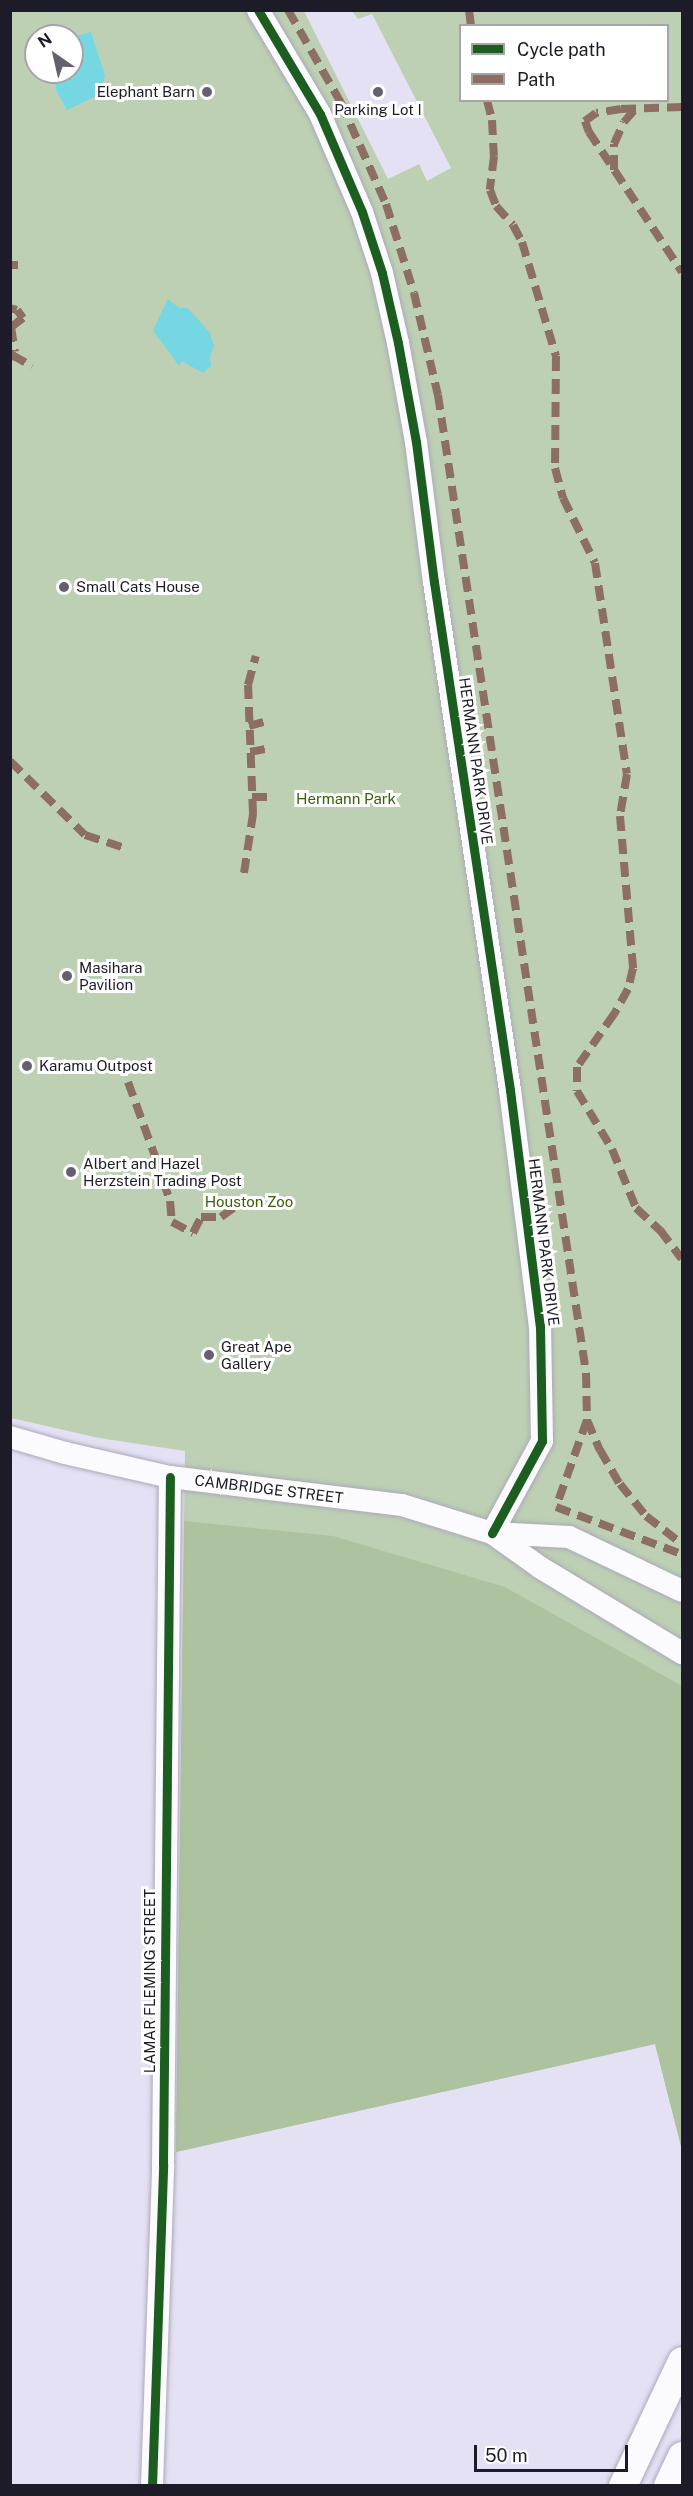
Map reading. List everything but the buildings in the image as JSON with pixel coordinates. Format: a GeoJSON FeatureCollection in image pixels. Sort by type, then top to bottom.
{"type":"FeatureCollection","features":[{"type":"Feature","properties":{"kind":"main road"},"geometry":{"type":"LineString","coordinates":[[624,2486],[682,2361]]}},
{"type":"Feature","properties":{"kind":"main road"},"geometry":{"type":"LineString","coordinates":[[668,2486],[682,2456]]}},
{"type":"Feature","properties":{"kind":"street","name":"HERMANN PARK DRIVE"},"geometry":{"type":"LineString","coordinates":[[258,10],[320,114],[362,212],[382,273],[398,343],[416,442],[434,582],[510,1090],[540,1326],[542,1441],[492,1533]]}},
{"type":"Feature","properties":{"kind":"street","name":"CAMBRIDGE STREET"},"geometry":{"type":"LineString","coordinates":[[10,1437],[65,1454],[170,1477],[402,1505],[492,1533],[569,1537],[682,1591]]}},
{"type":"Feature","properties":{"kind":"street","name":"LAMAR FLEMING STREET"},"geometry":{"type":"LineString","coordinates":[[152,2486],[163,2164],[170,1477]]}},
{"type":"Feature","properties":{"kind":"street","name":"CAMBRIDGE STREET"},"geometry":{"type":"LineString","coordinates":[[492,1533],[541,1568],[682,1653]]}},
{"type":"Feature","properties":{"kind":"green space","name":"Hermann Park"},"geometry":{"type":"Polygon","coordinates":[[[11,11],[304,11],[388,179],[419,164],[427,181],[451,168],[372,14],[358,19],[352,11],[682,11],[682,2150],[655,2044],[176,2152],[185,1451],[99,1438],[11,1418],[11,11]]]}},
{"type":"Feature","properties":{"kind":"green space"},"geometry":{"type":"Polygon","coordinates":[[[184,1521],[333,1536],[505,1587],[682,1686],[682,2150],[655,2044],[176,2152],[184,1521]]]}},
{"type":"Feature","properties":{"kind":"water"},"geometry":{"type":"Polygon","coordinates":[[[91,32],[105,75],[102,88],[94,97],[67,110],[56,90],[55,84],[84,84],[84,34],[91,32]]]}},
{"type":"Feature","properties":{"kind":"water"},"geometry":{"type":"Polygon","coordinates":[[[168,299],[179,308],[188,308],[210,333],[214,346],[210,356],[211,366],[203,373],[182,361],[179,366],[153,330],[168,299]]]}},
{"type":"Feature","properties":{"kind":"marked path"},"geometry":{"type":"LineString","coordinates":[[288,10],[341,103],[386,204],[414,293],[438,395],[586,1373],[587,1420],[556,1507],[682,1554]]}},
{"type":"Feature","properties":{"kind":"marked path"},"geometry":{"type":"LineString","coordinates":[[469,10],[471,24]]}},
{"type":"Feature","properties":{"kind":"marked path"},"geometry":{"type":"LineString","coordinates":[[488,102],[492,120],[494,156],[490,190],[496,206],[513,225],[522,242],[556,356],[555,468],[563,498],[595,563],[627,774],[620,816],[633,968],[628,989],[614,1014],[577,1067],[577,1091],[612,1149],[636,1208],[660,1230],[682,1259]]}},
{"type":"Feature","properties":{"kind":"marked path"},"geometry":{"type":"LineString","coordinates":[[682,107],[621,109],[596,113],[585,121],[589,132],[682,272]]}},
{"type":"Feature","properties":{"kind":"marked path"},"geometry":{"type":"LineString","coordinates":[[614,170],[614,144],[624,122],[636,108]]}},
{"type":"Feature","properties":{"kind":"marked path"},"geometry":{"type":"LineString","coordinates":[[10,265],[18,265]]}},
{"type":"Feature","properties":{"kind":"marked path"},"geometry":{"type":"LineString","coordinates":[[10,308],[17,310],[23,318],[11,327],[15,352],[10,358]]}},
{"type":"Feature","properties":{"kind":"marked path"},"geometry":{"type":"LineString","coordinates":[[12,355],[32,366]]}},
{"type":"Feature","properties":{"kind":"marked path"},"geometry":{"type":"LineString","coordinates":[[244,873],[253,814],[248,685],[256,656]]}},
{"type":"Feature","properties":{"kind":"marked path"},"geometry":{"type":"LineString","coordinates":[[249,726],[263,722]]}},
{"type":"Feature","properties":{"kind":"marked path"},"geometry":{"type":"LineString","coordinates":[[250,752],[266,749]]}},
{"type":"Feature","properties":{"kind":"marked path"},"geometry":{"type":"LineString","coordinates":[[10,761],[85,835],[125,848]]}},
{"type":"Feature","properties":{"kind":"marked path"},"geometry":{"type":"LineString","coordinates":[[252,797],[270,797]]}},
{"type":"Feature","properties":{"kind":"marked path"},"geometry":{"type":"LineString","coordinates":[[128,1082],[170,1201],[172,1222],[193,1233],[201,1217],[221,1217],[242,1202]]}},
{"type":"Feature","properties":{"kind":"marked path"},"geometry":{"type":"LineString","coordinates":[[587,1420],[600,1450],[620,1484],[646,1516],[682,1544]]}},
{"type":"Feature","properties":{"kind":"cycle path"},"geometry":{"type":"LineString","coordinates":[[258,10],[320,114],[362,212],[382,273],[398,343],[416,442],[434,582],[510,1090],[540,1326],[542,1441],[492,1533]]}},
{"type":"Feature","properties":{"kind":"cycle path"},"geometry":{"type":"LineString","coordinates":[[152,2486],[163,2164],[170,1477]]}},
{"type":"Feature","properties":{"kind":"place","name":"Elephant Barn"},"geometry":{"type":"Point","coordinates":[207,92]}},
{"type":"Feature","properties":{"kind":"place","name":"Parking Lot I"},"geometry":{"type":"Point","coordinates":[378,92]}},
{"type":"Feature","properties":{"kind":"place","name":"Small Cats House"},"geometry":{"type":"Point","coordinates":[64,587]}},
{"type":"Feature","properties":{"kind":"place","name":"Masihara Pavilion"},"geometry":{"type":"Point","coordinates":[67,976]}},
{"type":"Feature","properties":{"kind":"place","name":"Karamu Outpost"},"geometry":{"type":"Point","coordinates":[27,1066]}},
{"type":"Feature","properties":{"kind":"place","name":"Albert and Hazel Herzstein Trading Post"},"geometry":{"type":"Point","coordinates":[71,1172]}},
{"type":"Feature","properties":{"kind":"place","name":"Great Ape Gallery"},"geometry":{"type":"Point","coordinates":[209,1355]}},
{"type":"Feature","properties":{"kind":"park label","name":"Houston Zoo"},"geometry":{"type":"Point","coordinates":[249,1202]}}]}
